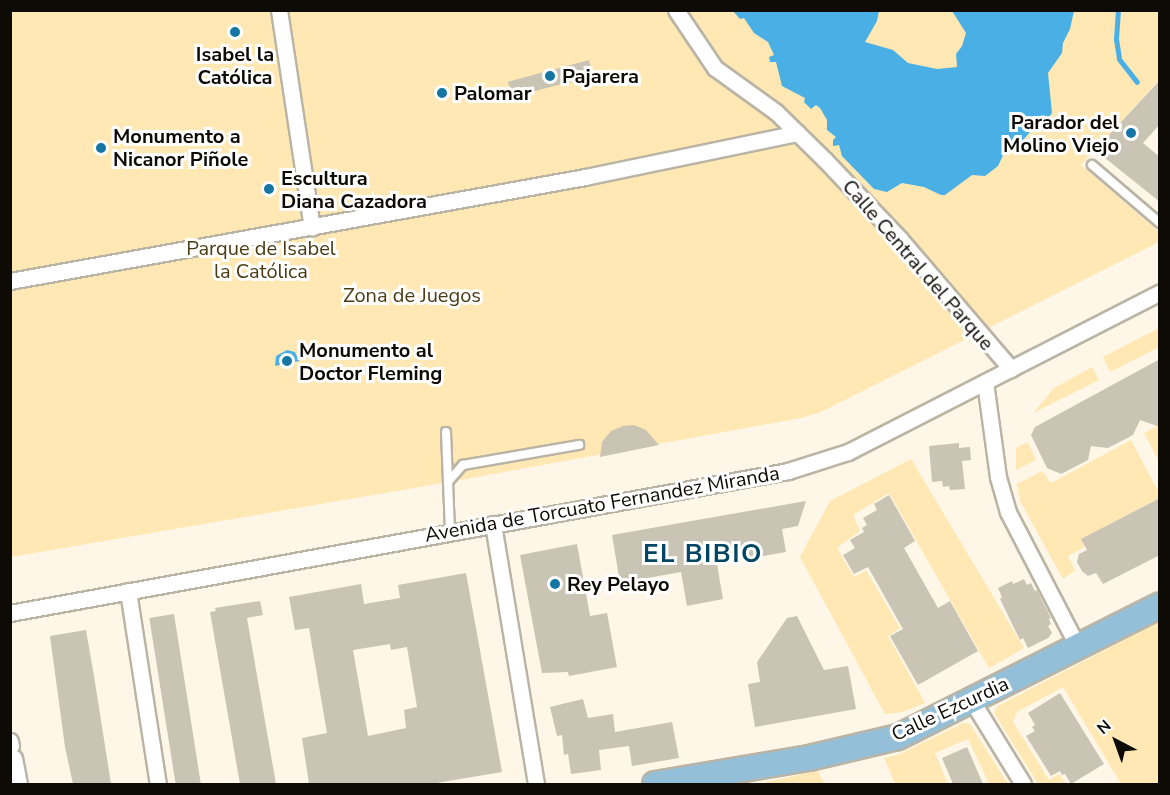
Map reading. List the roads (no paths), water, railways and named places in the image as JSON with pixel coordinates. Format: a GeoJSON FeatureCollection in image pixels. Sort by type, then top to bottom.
{"type":"FeatureCollection","features":[{"type":"Feature","properties":{"kind":"main road","name":"Calle Ezcurdia"},"geometry":{"type":"LineString","coordinates":[[655,784],[809,758],[898,737],[1160,605]]}},
{"type":"Feature","properties":{"kind":"street"},"geometry":{"type":"LineString","coordinates":[[279,10],[312,228]]}},
{"type":"Feature","properties":{"kind":"street","name":"Calle Central del Parque"},"geometry":{"type":"LineString","coordinates":[[676,10],[715,68],[776,112],[825,160],[900,239],[1011,369]]}},
{"type":"Feature","properties":{"kind":"street"},"geometry":{"type":"LineString","coordinates":[[10,281],[585,177],[797,133]]}},
{"type":"Feature","properties":{"kind":"street","name":"Avenida de Torcuato Fernandez Miranda"},"geometry":{"type":"LineString","coordinates":[[10,613],[788,471],[848,452],[1160,292]]}},
{"type":"Feature","properties":{"kind":"street"},"geometry":{"type":"LineString","coordinates":[[985,382],[998,477],[1008,512],[1078,647]]}},
{"type":"Feature","properties":{"kind":"street"},"geometry":{"type":"LineString","coordinates":[[493,524],[536,784]]}},
{"type":"Feature","properties":{"kind":"street"},"geometry":{"type":"LineString","coordinates":[[128,591],[158,784]]}},
{"type":"Feature","properties":{"kind":"street"},"geometry":{"type":"LineString","coordinates":[[972,701],[1023,784]]}},
{"type":"Feature","properties":{"kind":"street"},"geometry":{"type":"LineString","coordinates":[[12,748],[19,784]]}},
{"type":"Feature","properties":{"kind":"lane"},"geometry":{"type":"LineString","coordinates":[[1092,165],[1160,223]]}},
{"type":"Feature","properties":{"kind":"lane"},"geometry":{"type":"LineString","coordinates":[[446,432],[450,532]]}},
{"type":"Feature","properties":{"kind":"lane"},"geometry":{"type":"LineString","coordinates":[[448,482],[463,465],[579,445]]}},
{"type":"Feature","properties":{"kind":"water"},"geometry":{"type":"Polygon","coordinates":[[[733,11],[879,11],[877,21],[865,42],[893,50],[908,63],[937,69],[957,67],[956,54],[962,46],[966,33],[952,11],[1074,11],[1062,53],[1048,73],[1052,113],[1042,127],[1030,132],[1018,146],[1005,151],[998,166],[985,176],[972,175],[945,195],[941,195],[924,187],[902,183],[887,192],[874,189],[842,156],[839,145],[833,146],[833,140],[836,137],[827,130],[827,120],[820,108],[816,105],[811,109],[804,102],[805,98],[782,86],[776,62],[770,62],[769,57],[774,55],[768,42],[754,33],[744,18],[740,19],[733,11]]]}},
{"type":"Feature","properties":{"kind":"water"},"geometry":{"type":"Polygon","coordinates":[[[287,350],[295,352],[299,361],[275,366],[276,356],[287,350]]]}},
{"type":"Feature","properties":{"kind":"waterway"},"geometry":{"type":"LineString","coordinates":[[1118,10],[1116,39],[1119,59],[1137,82]]}},
{"type":"Feature","properties":{"kind":"place","name":"Isabel la Católica"},"geometry":{"type":"Point","coordinates":[235,32]}},
{"type":"Feature","properties":{"kind":"place","name":"Pajarera"},"geometry":{"type":"Point","coordinates":[550,76]}},
{"type":"Feature","properties":{"kind":"place","name":"Palomar"},"geometry":{"type":"Point","coordinates":[442,93]}},
{"type":"Feature","properties":{"kind":"place","name":"Parador del Molino Viejo"},"geometry":{"type":"Point","coordinates":[1131,133]}},
{"type":"Feature","properties":{"kind":"place","name":"Monumento a Nicanor Piñole"},"geometry":{"type":"Point","coordinates":[101,148]}},
{"type":"Feature","properties":{"kind":"place","name":"Escultura Diana Cazadora"},"geometry":{"type":"Point","coordinates":[269,189]}},
{"type":"Feature","properties":{"kind":"place","name":"Monumento al Doctor Fleming"},"geometry":{"type":"Point","coordinates":[287,361]}},
{"type":"Feature","properties":{"kind":"place","name":"Rey Pelayo"},"geometry":{"type":"Point","coordinates":[555,584]}},
{"type":"Feature","properties":{"kind":"district","name":"EL BIBIO"},"geometry":{"type":"Point","coordinates":[703,554]}},
{"type":"Feature","properties":{"kind":"park label","name":"Parque de Isabel la Católica"},"geometry":{"type":"Point","coordinates":[261,260]}},
{"type":"Feature","properties":{"kind":"park label","name":"Zona de Juegos"},"geometry":{"type":"Point","coordinates":[412,295]}}]}
